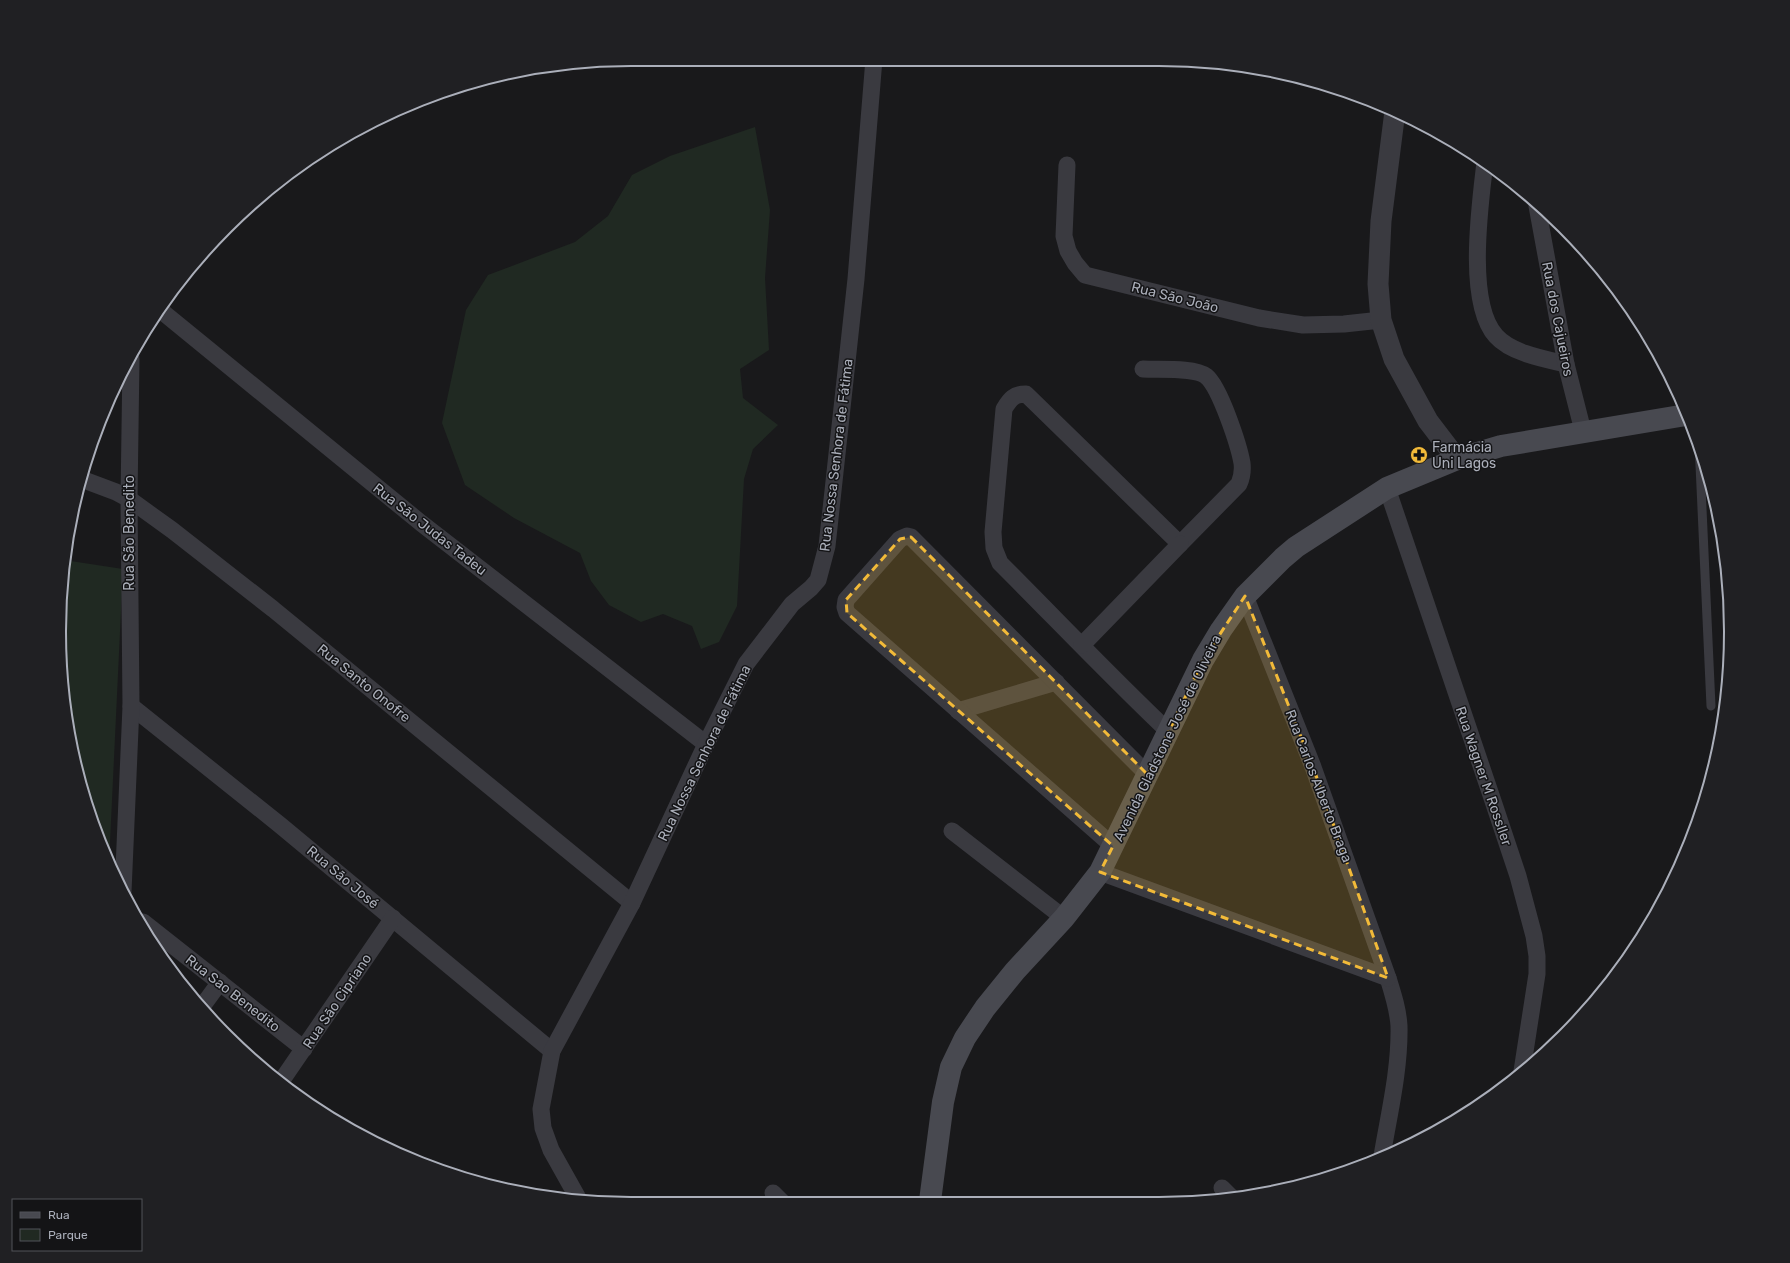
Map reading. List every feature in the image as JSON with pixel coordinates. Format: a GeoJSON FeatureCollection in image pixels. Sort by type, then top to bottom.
{"type":"FeatureCollection","features":[{"type":"Feature","properties":{"kind":"main road","name":"Avenida Gladstone José de Oliveira"},"geometry":{"type":"LineString","coordinates":[[931,1197],[943,1102],[951,1067],[965,1038],[985,1008],[1015,971],[1064,918],[1100,872],[1203,660],[1221,630],[1245,596],[1296,547],[1386,488],[1457,459],[1501,446],[1583,431],[1681,416]]}},
{"type":"Feature","properties":{"kind":"street","name":"Rua Nossa Senhora de Fátima"},"geometry":{"type":"LineString","coordinates":[[576,1194],[551,1150],[543,1128],[541,1109],[552,1051],[632,903],[706,744],[746,664],[792,604],[818,580],[825,554],[856,279],[873,66]]}},
{"type":"Feature","properties":{"kind":"street"},"geometry":{"type":"LineString","coordinates":[[1394,117],[1381,221],[1378,284],[1381,320],[1394,359],[1428,421],[1457,459]]}},
{"type":"Feature","properties":{"kind":"street","name":"Rua São João"},"geometry":{"type":"LineString","coordinates":[[1067,165],[1064,236],[1072,257],[1085,275],[1274,320],[1303,325],[1344,324],[1381,320]]}},
{"type":"Feature","properties":{"kind":"street"},"geometry":{"type":"LineString","coordinates":[[1484,169],[1479,207],[1477,258],[1480,297],[1487,324],[1496,337],[1515,349],[1540,358],[1566,364]]}},
{"type":"Feature","properties":{"kind":"street","name":"Rua dos Cajueiros"},"geometry":{"type":"LineString","coordinates":[[1538,213],[1566,364],[1583,431]]}},
{"type":"Feature","properties":{"kind":"street","name":"Rua São Judas Tadeu"},"geometry":{"type":"LineString","coordinates":[[164,313],[421,523],[706,744]]}},
{"type":"Feature","properties":{"kind":"street","name":"Rua São Benedito"},"geometry":{"type":"LineString","coordinates":[[131,369],[129,499],[131,706]]}},
{"type":"Feature","properties":{"kind":"street"},"geometry":{"type":"LineString","coordinates":[[1082,645],[1239,484],[1243,474],[1235,436],[1215,387],[1206,376],[1195,371],[1143,369]]}},
{"type":"Feature","properties":{"kind":"street"},"geometry":{"type":"LineString","coordinates":[[1169,732],[1120,686],[1082,645],[1000,563],[994,548],[993,532],[1004,409],[1010,399],[1017,394],[1026,394],[1180,544]]}},
{"type":"Feature","properties":{"kind":"street","name":"Rua Santo Onofre"},"geometry":{"type":"LineString","coordinates":[[86,481],[116,492],[129,499],[172,530],[274,609],[632,903]]}},
{"type":"Feature","properties":{"kind":"street","name":"Rua Wagner M Rossller"},"geometry":{"type":"LineString","coordinates":[[1386,488],[1508,848],[1534,936],[1537,956],[1537,974],[1523,1063]]}},
{"type":"Feature","properties":{"kind":"street"},"geometry":{"type":"LineString","coordinates":[[1113,846],[847,613],[845,607],[846,600],[900,539],[903,537],[912,537],[1148,775]]}},
{"type":"Feature","properties":{"kind":"street","name":"Rua Carlos Alberto Braga"},"geometry":{"type":"LineString","coordinates":[[1245,596],[1313,767],[1388,978],[1396,1005],[1399,1025],[1398,1046],[1383,1151]]}},
{"type":"Feature","properties":{"kind":"street"},"geometry":{"type":"LineString","coordinates":[[958,711],[1056,682]]}},
{"type":"Feature","properties":{"kind":"street"},"geometry":{"type":"LineString","coordinates":[[123,881],[131,706]]}},
{"type":"Feature","properties":{"kind":"street","name":"Rua São José"},"geometry":{"type":"LineString","coordinates":[[131,706],[274,820],[552,1051]]}},
{"type":"Feature","properties":{"kind":"street"},"geometry":{"type":"LineString","coordinates":[[952,831],[1064,918]]}},
{"type":"Feature","properties":{"kind":"street"},"geometry":{"type":"LineString","coordinates":[[1100,872],[1388,978]]}},
{"type":"Feature","properties":{"kind":"street","name":"Rua São Cipriano"},"geometry":{"type":"LineString","coordinates":[[284,1077],[392,918]]}},
{"type":"Feature","properties":{"kind":"street","name":"Rua Sao Benedito"},"geometry":{"type":"LineString","coordinates":[[150,927],[304,1048]]}},
{"type":"Feature","properties":{"kind":"street"},"geometry":{"type":"LineString","coordinates":[[205,1003],[220,982]]}},
{"type":"Feature","properties":{"kind":"lane"},"geometry":{"type":"LineString","coordinates":[[1700,470],[1711,706]]}},
{"type":"Feature","properties":{"kind":"highlighted area"},"geometry":{"type":"Polygon","coordinates":[[[911,537],[1148,775],[1203,660],[1245,596],[1313,767],[1388,978],[1100,872],[1113,846],[847,613],[846,600],[900,539],[911,537]]]}},
{"type":"Feature","properties":{"kind":"green space"},"geometry":{"type":"Polygon","coordinates":[[[755,127],[770,210],[765,278],[769,350],[740,369],[743,398],[778,425],[753,449],[744,479],[737,606],[719,642],[701,649],[692,626],[663,614],[641,622],[609,605],[591,581],[580,553],[514,518],[465,485],[442,423],[466,310],[488,275],[575,242],[608,216],[632,175],[670,156],[755,127]]]}},
{"type":"Feature","properties":{"kind":"green space"},"geometry":{"type":"Polygon","coordinates":[[[71,561],[123,569],[110,849],[85,778],[77,742],[67,668],[67,595],[71,561]]]}},
{"type":"Feature","properties":{"kind":"place","name":"Farmácia Uni Lagos"},"geometry":{"type":"Point","coordinates":[1419,455]}}]}
